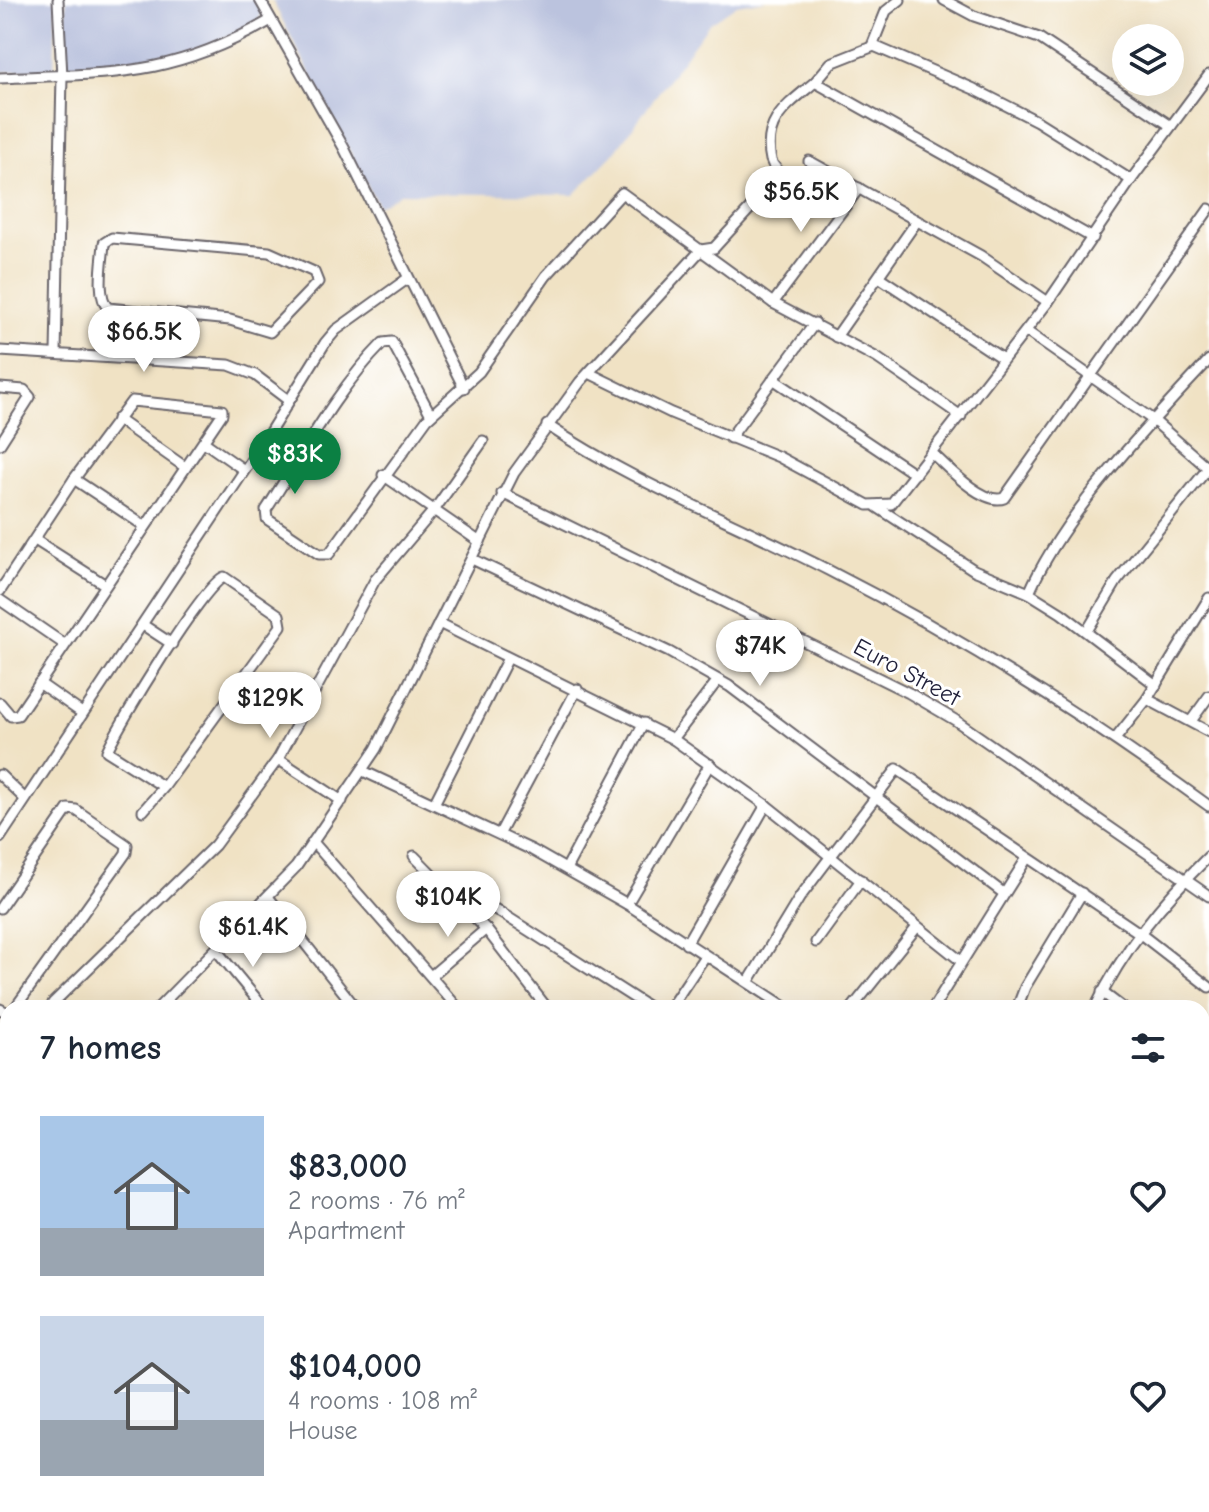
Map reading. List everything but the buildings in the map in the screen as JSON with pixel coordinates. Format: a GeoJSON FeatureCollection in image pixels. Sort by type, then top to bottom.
{"type":"FeatureCollection","features":[{"type":"Feature","properties":{"kind":"street"},"geometry":{"type":"LineString","coordinates":[[56,353],[62,76],[58,0]]}},
{"type":"Feature","properties":{"kind":"street"},"geometry":{"type":"LineString","coordinates":[[260,0],[344,148],[464,388]]}},
{"type":"Feature","properties":{"kind":"street"},"geometry":{"type":"LineString","coordinates":[[166,1000],[269,898],[363,771],[472,559],[502,493],[547,425],[589,373],[701,250],[714,248],[780,176],[771,159],[770,127],[774,118],[815,82],[831,63],[872,46],[886,11],[900,0]]}},
{"type":"Feature","properties":{"kind":"street"},"geometry":{"type":"LineString","coordinates":[[944,0],[974,16],[1039,38],[1171,126]]}},
{"type":"Feature","properties":{"kind":"street"},"geometry":{"type":"LineString","coordinates":[[0,78],[118,74],[178,63],[228,45],[271,20]]}},
{"type":"Feature","properties":{"kind":"street"},"geometry":{"type":"LineString","coordinates":[[872,46],[1012,108],[1131,180]]}},
{"type":"Feature","properties":{"kind":"street"},"geometry":{"type":"LineString","coordinates":[[877,507],[891,504],[961,416],[1048,302],[1131,180],[1209,75]]}},
{"type":"Feature","properties":{"kind":"street"},"geometry":{"type":"LineString","coordinates":[[815,82],[1093,238]]}},
{"type":"Feature","properties":{"kind":"street"},"geometry":{"type":"LineString","coordinates":[[809,161],[981,256],[1048,302]]}},
{"type":"Feature","properties":{"kind":"street"},"geometry":{"type":"LineString","coordinates":[[773,303],[859,188]]}},
{"type":"Feature","properties":{"kind":"street"},"geometry":{"type":"LineString","coordinates":[[431,415],[388,341],[370,356],[265,515],[324,556],[431,415],[464,388],[494,353],[546,276],[622,193],[659,216],[773,303],[877,358],[961,416]]}},
{"type":"Feature","properties":{"kind":"street"},"geometry":{"type":"LineString","coordinates":[[932,453],[989,499],[1004,498],[1209,209]]}},
{"type":"Feature","properties":{"kind":"street"},"geometry":{"type":"LineString","coordinates":[[836,337],[917,221]]}},
{"type":"Feature","properties":{"kind":"street"},"geometry":{"type":"LineString","coordinates":[[105,240],[269,252],[290,258],[318,277],[318,282],[270,332],[230,320],[156,314],[104,307],[102,270],[105,240]]}},
{"type":"Feature","properties":{"kind":"street"},"geometry":{"type":"LineString","coordinates":[[879,277],[1003,359]]}},
{"type":"Feature","properties":{"kind":"street"},"geometry":{"type":"LineString","coordinates":[[0,838],[336,330],[407,279]]}},
{"type":"Feature","properties":{"kind":"street"},"geometry":{"type":"LineString","coordinates":[[155,358],[156,314]]}},
{"type":"Feature","properties":{"kind":"street"},"geometry":{"type":"LineString","coordinates":[[730,438],[815,323]]}},
{"type":"Feature","properties":{"kind":"street"},"geometry":{"type":"LineString","coordinates":[[1026,331],[1153,420],[1209,468],[1150,545],[1117,581],[1087,631]]}},
{"type":"Feature","properties":{"kind":"street"},"geometry":{"type":"LineString","coordinates":[[0,351],[155,358],[229,365],[255,375],[288,400]]}},
{"type":"Feature","properties":{"kind":"street"},"geometry":{"type":"LineString","coordinates":[[1029,593],[1044,557],[1153,420],[1209,360]]}},
{"type":"Feature","properties":{"kind":"street"},"geometry":{"type":"LineString","coordinates":[[589,373],[730,438],[779,457],[877,507],[974,570],[1029,593],[1087,631],[1156,685]]}},
{"type":"Feature","properties":{"kind":"street"},"geometry":{"type":"LineString","coordinates":[[773,379],[915,474]]}},
{"type":"Feature","properties":{"kind":"street"},"geometry":{"type":"LineString","coordinates":[[0,388],[24,390],[30,397],[0,444]]}},
{"type":"Feature","properties":{"kind":"street"},"geometry":{"type":"LineString","coordinates":[[0,591],[74,479],[132,401],[138,399],[216,407],[222,414],[143,525],[15,717],[0,703]]}},
{"type":"Feature","properties":{"kind":"street"},"geometry":{"type":"LineString","coordinates":[[117,419],[185,467]]}},
{"type":"Feature","properties":{"kind":"street"},"geometry":{"type":"LineString","coordinates":[[547,425],[595,457],[705,508],[949,633],[1116,738],[1209,806]]}},
{"type":"Feature","properties":{"kind":"street"},"geometry":{"type":"LineString","coordinates":[[268,435],[300,458]]}},
{"type":"Feature","properties":{"kind":"street"},"geometry":{"type":"LineString","coordinates":[[56,1000],[215,845],[278,759],[375,580],[435,509],[483,441]]}},
{"type":"Feature","properties":{"kind":"street"},"geometry":{"type":"LineString","coordinates":[[204,442],[244,470]]}},
{"type":"Feature","properties":{"kind":"street"},"geometry":{"type":"LineString","coordinates":[[383,475],[480,542]]}},
{"type":"Feature","properties":{"kind":"street"},"geometry":{"type":"LineString","coordinates":[[74,479],[143,525]]}},
{"type":"Feature","properties":{"kind":"street","name":"Euro Street"},"geometry":{"type":"LineString","coordinates":[[502,493],[909,693],[955,720],[1209,896]]}},
{"type":"Feature","properties":{"kind":"street"},"geometry":{"type":"LineString","coordinates":[[35,540],[104,584]]}},
{"type":"Feature","properties":{"kind":"street"},"geometry":{"type":"LineString","coordinates":[[472,559],[642,639],[718,680],[875,794],[1002,892]]}},
{"type":"Feature","properties":{"kind":"street"},"geometry":{"type":"LineString","coordinates":[[143,811],[164,787],[283,620],[224,577],[211,586],[172,644],[107,751],[164,787]]}},
{"type":"Feature","properties":{"kind":"street"},"geometry":{"type":"LineString","coordinates":[[1116,738],[1147,699],[1209,599]]}},
{"type":"Feature","properties":{"kind":"street"},"geometry":{"type":"LineString","coordinates":[[0,600],[64,644]]}},
{"type":"Feature","properties":{"kind":"street"},"geometry":{"type":"LineString","coordinates":[[439,623],[673,739],[766,805],[961,961]]}},
{"type":"Feature","properties":{"kind":"street"},"geometry":{"type":"LineString","coordinates":[[143,625],[172,644]]}},
{"type":"Feature","properties":{"kind":"street"},"geometry":{"type":"LineString","coordinates":[[435,802],[508,658]]}},
{"type":"Feature","properties":{"kind":"street"},"geometry":{"type":"LineString","coordinates":[[673,739],[718,680]]}},
{"type":"Feature","properties":{"kind":"street"},"geometry":{"type":"LineString","coordinates":[[39,683],[82,713]]}},
{"type":"Feature","properties":{"kind":"street"},"geometry":{"type":"LineString","coordinates":[[500,833],[577,689]]}},
{"type":"Feature","properties":{"kind":"street"},"geometry":{"type":"LineString","coordinates":[[1191,721],[1209,696]]}},
{"type":"Feature","properties":{"kind":"street"},"geometry":{"type":"LineString","coordinates":[[1147,699],[1209,732]]}},
{"type":"Feature","properties":{"kind":"street"},"geometry":{"type":"LineString","coordinates":[[566,869],[644,723]]}},
{"type":"Feature","properties":{"kind":"street"},"geometry":{"type":"LineString","coordinates":[[278,759],[342,801]]}},
{"type":"Feature","properties":{"kind":"street"},"geometry":{"type":"LineString","coordinates":[[627,904],[710,764]]}},
{"type":"Feature","properties":{"kind":"street"},"geometry":{"type":"LineString","coordinates":[[749,981],[779,927],[875,794],[891,773],[903,770],[1138,932],[1209,987]]}},
{"type":"Feature","properties":{"kind":"street"},"geometry":{"type":"LineString","coordinates":[[363,771],[500,833],[566,869],[627,904],[776,1000]]}},
{"type":"Feature","properties":{"kind":"street"},"geometry":{"type":"LineString","coordinates":[[0,775],[24,798]]}},
{"type":"Feature","properties":{"kind":"street"},"geometry":{"type":"LineString","coordinates":[[686,944],[766,805]]}},
{"type":"Feature","properties":{"kind":"street"},"geometry":{"type":"LineString","coordinates":[[0,908],[4,892],[68,809],[76,810],[127,845],[126,853],[21,1000]]}},
{"type":"Feature","properties":{"kind":"street"},"geometry":{"type":"LineString","coordinates":[[313,842],[452,1000]]}},
{"type":"Feature","properties":{"kind":"street"},"geometry":{"type":"LineString","coordinates":[[414,856],[486,929],[541,1000]]}},
{"type":"Feature","properties":{"kind":"street"},"geometry":{"type":"LineString","coordinates":[[1098,1000],[1138,932],[1209,856]]}},
{"type":"Feature","properties":{"kind":"street"},"geometry":{"type":"LineString","coordinates":[[938,1000],[987,923],[1002,892],[1027,858]]}},
{"type":"Feature","properties":{"kind":"street"},"geometry":{"type":"LineString","coordinates":[[816,942],[861,880]]}},
{"type":"Feature","properties":{"kind":"street"},"geometry":{"type":"LineString","coordinates":[[1020,1000],[1082,893]]}},
{"type":"Feature","properties":{"kind":"street"},"geometry":{"type":"LineString","coordinates":[[269,898],[350,1000]]}},
{"type":"Feature","properties":{"kind":"street"},"geometry":{"type":"LineString","coordinates":[[474,917],[487,904],[637,1000]]}},
{"type":"Feature","properties":{"kind":"street"},"geometry":{"type":"LineString","coordinates":[[858,1000],[917,927]]}},
{"type":"Feature","properties":{"kind":"street"},"geometry":{"type":"LineString","coordinates":[[432,975],[486,929]]}},
{"type":"Feature","properties":{"kind":"street"},"geometry":{"type":"LineString","coordinates":[[217,951],[257,1000]]}},
{"type":"Feature","properties":{"kind":"street"},"geometry":{"type":"LineString","coordinates":[[675,1000],[705,956]]}},
{"type":"Feature","properties":{"kind":"street"},"geometry":{"type":"LineString","coordinates":[[1102,992],[1112,1000]]}},
{"type":"Feature","properties":{"kind":"shaded area"},"geometry":{"type":"Polygon","coordinates":[[[0,0],[56,0],[54,69],[0,72],[0,0]]]}},
{"type":"Feature","properties":{"kind":"shaded area"},"geometry":{"type":"Polygon","coordinates":[[[66,0],[256,0],[262,12],[259,20],[230,36],[166,61],[70,71],[65,65],[66,0]]]}},
{"type":"Feature","properties":{"kind":"shaded area"},"geometry":{"type":"Polygon","coordinates":[[[272,0],[766,0],[737,5],[709,24],[614,153],[574,195],[402,193],[378,206],[272,0]]]}}]}
